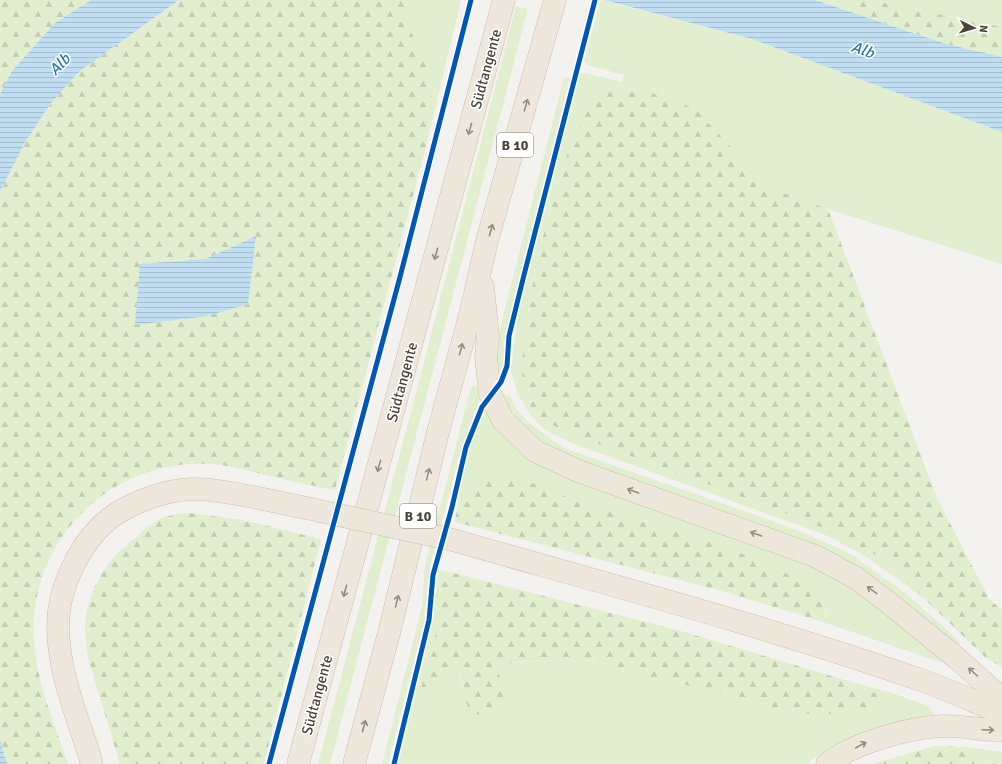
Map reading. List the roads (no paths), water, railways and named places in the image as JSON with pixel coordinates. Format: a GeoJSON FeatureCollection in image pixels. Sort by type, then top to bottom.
{"type":"FeatureCollection","features":[{"type":"Feature","properties":{"kind":"highway","name":"B 10"},"geometry":{"type":"LineString","coordinates":[[354,764],[389,633],[438,432],[470,316],[480,268],[556,0]]}},
{"type":"Feature","properties":{"kind":"highway","name":"Südtangente"},"geometry":{"type":"LineString","coordinates":[[298,764],[502,5]]}},
{"type":"Feature","properties":{"kind":"highway"},"geometry":{"type":"LineString","coordinates":[[480,268],[488,336],[486,358],[490,394],[503,420],[535,451],[578,471],[815,556],[856,578],[890,603],[959,660],[1002,699]]}},
{"type":"Feature","properties":{"kind":"highway"},"geometry":{"type":"LineString","coordinates":[[92,762],[65,676],[58,627],[59,608],[65,585],[79,555],[101,526],[122,511],[143,500],[164,493],[192,489],[261,498],[449,539],[791,638],[922,680],[1002,713]]}},
{"type":"Feature","properties":{"kind":"highway"},"geometry":{"type":"LineString","coordinates":[[827,764],[868,741],[907,732],[944,726],[1002,730]]}},
{"type":"Feature","properties":{"kind":"water","name":"Alb"},"geometry":{"type":"Polygon","coordinates":[[[91,0],[179,0],[80,71],[51,103],[24,144],[0,192],[0,94],[12,71],[55,23],[91,0]]]}},
{"type":"Feature","properties":{"kind":"water","name":"Alb"},"geometry":{"type":"Polygon","coordinates":[[[604,0],[815,0],[946,44],[1002,57],[1002,132],[752,39],[604,0]]]}},
{"type":"Feature","properties":{"kind":"water"},"geometry":{"type":"Polygon","coordinates":[[[256,236],[248,304],[207,316],[135,325],[140,264],[206,259],[256,236]]]}},
{"type":"Feature","properties":{"kind":"water"},"geometry":{"type":"Polygon","coordinates":[[[0,740],[7,764],[0,764],[0,740]]]}}]}
